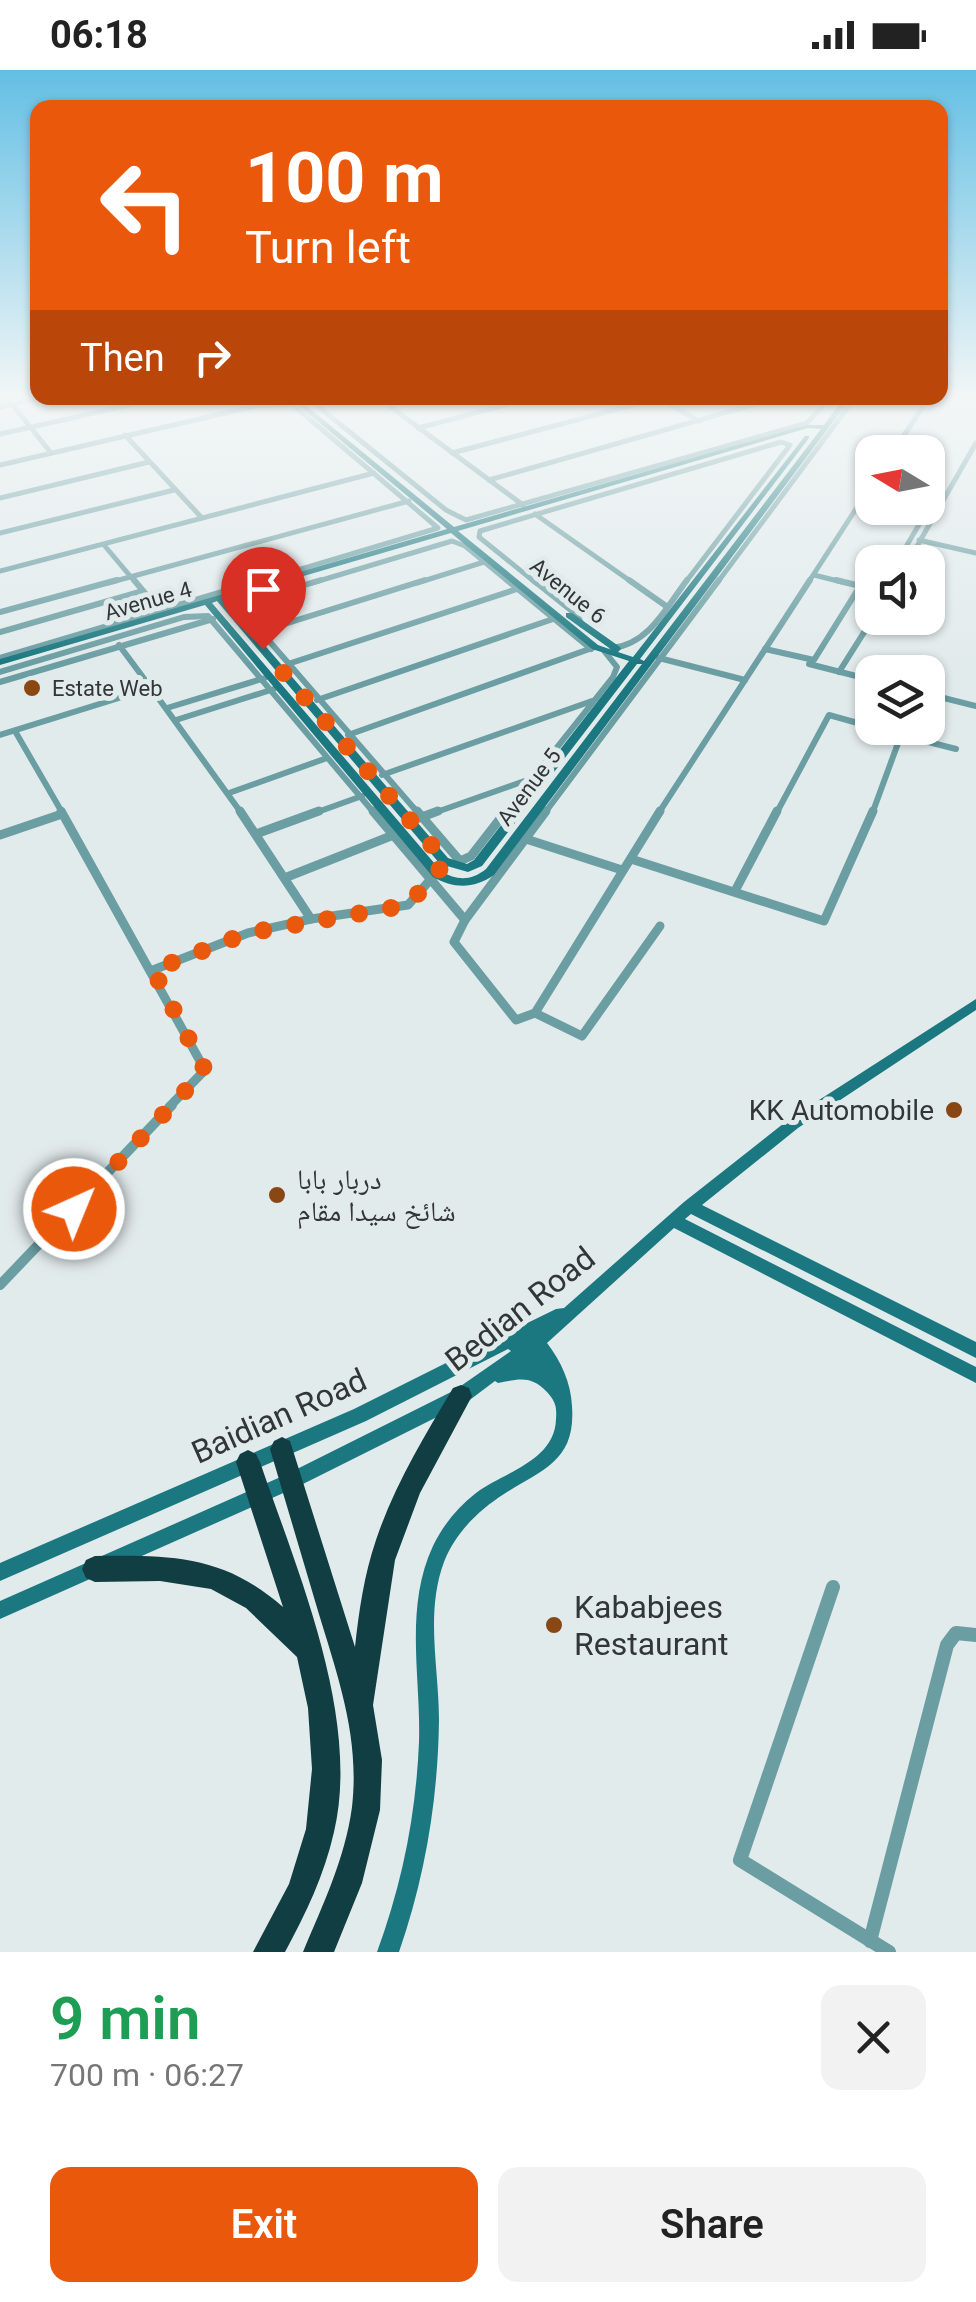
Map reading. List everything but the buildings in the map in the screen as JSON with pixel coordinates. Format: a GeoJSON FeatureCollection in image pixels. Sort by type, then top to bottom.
{"type":"FeatureCollection","features":[{"type":"Feature","properties":{"kind":"highway"},"geometry":{"type":"LineString","coordinates":[[318,1952],[346,1886],[364,1821],[368,1760],[362,1701],[369,1628],[388,1543],[411,1486],[461,1396]]}},
{"type":"Feature","properties":{"kind":"highway"},"geometry":{"type":"LineString","coordinates":[[282,1449],[362,1701]]}},
{"type":"Feature","properties":{"kind":"highway"},"geometry":{"type":"LineString","coordinates":[[248,1462],[309,1654],[326,1728],[328,1796],[305,1882],[268,1952]]}},
{"type":"Feature","properties":{"kind":"highway"},"geometry":{"type":"LineString","coordinates":[[95,1568],[209,1573],[253,1594],[309,1654]]}},
{"type":"Feature","properties":{"kind":"main road","name":"Avenue 6"},"geometry":{"type":"LineString","coordinates":[[405,487],[609,650]]}},
{"type":"Feature","properties":{"kind":"main road","name":"Avenue 6"},"geometry":{"type":"LineString","coordinates":[[409,487],[593,648],[647,659]]}},
{"type":"Feature","properties":{"kind":"main road"},"geometry":{"type":"LineString","coordinates":[[438,538],[612,487]]}},
{"type":"Feature","properties":{"kind":"main road","name":"Avenue 5"},"geometry":{"type":"LineString","coordinates":[[647,659],[648,638],[770,487]]}},
{"type":"Feature","properties":{"kind":"main road","name":"Avenue 5"},"geometry":{"type":"LineString","coordinates":[[495,874],[774,487]]}},
{"type":"Feature","properties":{"kind":"main road"},"geometry":{"type":"LineString","coordinates":[[459,530],[482,524]]}},
{"type":"Feature","properties":{"kind":"main road","name":"Avenue 4"},"geometry":{"type":"LineString","coordinates":[[0,664],[459,530]]}},
{"type":"Feature","properties":{"kind":"main road"},"geometry":{"type":"LineString","coordinates":[[215,602],[217,618],[434,878],[463,883],[495,874]]}},
{"type":"Feature","properties":{"kind":"main road"},"geometry":{"type":"LineString","coordinates":[[215,602],[243,621],[446,862]]}},
{"type":"Feature","properties":{"kind":"main road","name":"Avenue 5"},"geometry":{"type":"LineString","coordinates":[[446,862],[460,869],[478,863],[617,678],[647,659]]}},
{"type":"Feature","properties":{"kind":"main road","name":"Bedian Road"},"geometry":{"type":"LineString","coordinates":[[0,1610],[292,1481],[461,1396],[486,1380],[523,1341],[577,1306],[689,1206],[803,1117],[976,1004]]}},
{"type":"Feature","properties":{"kind":"main road"},"geometry":{"type":"LineString","coordinates":[[689,1206],[976,1350]]}},
{"type":"Feature","properties":{"kind":"main road"},"geometry":{"type":"LineString","coordinates":[[673,1220],[976,1375]]}},
{"type":"Feature","properties":{"kind":"main road"},"geometry":{"type":"LineString","coordinates":[[912,1341],[918,1320]]}},
{"type":"Feature","properties":{"kind":"main road"},"geometry":{"type":"LineString","coordinates":[[523,1341],[544,1376],[564,1399]]}},
{"type":"Feature","properties":{"kind":"main road"},"geometry":{"type":"LineString","coordinates":[[388,1952],[415,1872],[423,1820],[429,1709],[424,1632],[433,1568],[456,1523],[487,1495],[542,1466],[564,1434],[564,1399],[557,1371],[523,1341]]}},
{"type":"Feature","properties":{"kind":"main road","name":"Baidian Road"},"geometry":{"type":"LineString","coordinates":[[0,1572],[523,1341]]}},
{"type":"Feature","properties":{"kind":"main road"},"geometry":{"type":"LineString","coordinates":[[486,1380],[522,1371],[544,1376]]}},
{"type":"Feature","properties":{"kind":"street"},"geometry":{"type":"LineString","coordinates":[[0,498],[46,487]]}},
{"type":"Feature","properties":{"kind":"street"},"geometry":{"type":"LineString","coordinates":[[171,487],[202,518]]}},
{"type":"Feature","properties":{"kind":"street"},"geometry":{"type":"LineString","coordinates":[[0,571],[321,487]]}},
{"type":"Feature","properties":{"kind":"street"},"geometry":{"type":"LineString","coordinates":[[391,487],[459,530],[484,562],[593,648]]}},
{"type":"Feature","properties":{"kind":"street"},"geometry":{"type":"LineString","coordinates":[[499,487],[523,506]]}},
{"type":"Feature","properties":{"kind":"street"},"geometry":{"type":"LineString","coordinates":[[482,524],[523,506],[589,487]]}},
{"type":"Feature","properties":{"kind":"street"},"geometry":{"type":"LineString","coordinates":[[482,524],[534,514],[627,487]]}},
{"type":"Feature","properties":{"kind":"street"},"geometry":{"type":"LineString","coordinates":[[245,595],[238,608],[243,621],[259,632],[288,664],[454,859],[466,860],[592,701],[617,678],[609,650],[633,646],[648,638],[666,606],[758,487]]}},
{"type":"Feature","properties":{"kind":"street"},"geometry":{"type":"LineString","coordinates":[[776,487],[647,659],[526,839],[495,874],[454,942],[516,1020],[535,1013],[622,870],[855,510]]}},
{"type":"Feature","properties":{"kind":"street"},"geometry":{"type":"LineString","coordinates":[[0,533],[174,490]]}},
{"type":"Feature","properties":{"kind":"street"},"geometry":{"type":"LineString","coordinates":[[0,612],[409,501]]}},
{"type":"Feature","properties":{"kind":"street"},"geometry":{"type":"LineString","coordinates":[[534,514],[666,606]]}},
{"type":"Feature","properties":{"kind":"street"},"geometry":{"type":"LineString","coordinates":[[916,545],[929,525]]}},
{"type":"Feature","properties":{"kind":"street"},"geometry":{"type":"LineString","coordinates":[[0,664],[438,528],[459,530]]}},
{"type":"Feature","properties":{"kind":"street"},"geometry":{"type":"LineString","coordinates":[[919,540],[976,553]]}},
{"type":"Feature","properties":{"kind":"street"},"geometry":{"type":"LineString","coordinates":[[104,545],[160,612]]}},
{"type":"Feature","properties":{"kind":"street"},"geometry":{"type":"LineString","coordinates":[[259,632],[484,562]]}},
{"type":"Feature","properties":{"kind":"street"},"geometry":{"type":"LineString","coordinates":[[764,651],[814,660],[860,586],[814,574]]}},
{"type":"Feature","properties":{"kind":"street"},"geometry":{"type":"LineString","coordinates":[[288,664],[517,589]]}},
{"type":"Feature","properties":{"kind":"street"},"geometry":{"type":"LineString","coordinates":[[0,632],[143,591]]}},
{"type":"Feature","properties":{"kind":"street"},"geometry":{"type":"LineString","coordinates":[[0,664],[116,636],[180,614],[217,618]]}},
{"type":"Feature","properties":{"kind":"street"},"geometry":{"type":"LineString","coordinates":[[0,682],[217,618]]}},
{"type":"Feature","properties":{"kind":"street"},"geometry":{"type":"LineString","coordinates":[[317,700],[553,619]]}},
{"type":"Feature","properties":{"kind":"street"},"geometry":{"type":"LineString","coordinates":[[839,672],[862,635]]}},
{"type":"Feature","properties":{"kind":"street"},"geometry":{"type":"LineString","coordinates":[[116,636],[287,877],[311,920]]}},
{"type":"Feature","properties":{"kind":"street"},"geometry":{"type":"LineString","coordinates":[[348,735],[593,648]]}},
{"type":"Feature","properties":{"kind":"street"},"geometry":{"type":"LineString","coordinates":[[764,651],[855,676]]}},
{"type":"Feature","properties":{"kind":"street","name":"Avenue 6"},"geometry":{"type":"LineString","coordinates":[[647,659],[745,680]]}},
{"type":"Feature","properties":{"kind":"street"},"geometry":{"type":"LineString","coordinates":[[168,708],[265,678]]}},
{"type":"Feature","properties":{"kind":"street"},"geometry":{"type":"LineString","coordinates":[[0,735],[151,688]]}},
{"type":"Feature","properties":{"kind":"street"},"geometry":{"type":"LineString","coordinates":[[176,720],[274,689],[328,758],[364,796],[391,836],[434,878],[465,920]]}},
{"type":"Feature","properties":{"kind":"street"},"geometry":{"type":"LineString","coordinates":[[945,698],[976,706]]}},
{"type":"Feature","properties":{"kind":"street"},"geometry":{"type":"LineString","coordinates":[[382,775],[592,701]]}},
{"type":"Feature","properties":{"kind":"street"},"geometry":{"type":"LineString","coordinates":[[734,892],[829,715],[855,722]]}},
{"type":"Feature","properties":{"kind":"street"},"geometry":{"type":"LineString","coordinates":[[0,1286],[205,1070],[153,970],[14,731]]}},
{"type":"Feature","properties":{"kind":"street"},"geometry":{"type":"LineString","coordinates":[[631,860],[824,921],[881,793],[898,745]]}},
{"type":"Feature","properties":{"kind":"street"},"geometry":{"type":"LineString","coordinates":[[940,745],[956,749]]}},
{"type":"Feature","properties":{"kind":"street"},"geometry":{"type":"LineString","coordinates":[[229,793],[328,758]]}},
{"type":"Feature","properties":{"kind":"street"},"geometry":{"type":"LineString","coordinates":[[419,818],[533,778]]}},
{"type":"Feature","properties":{"kind":"street"},"geometry":{"type":"LineString","coordinates":[[256,834],[364,796]]}},
{"type":"Feature","properties":{"kind":"street"},"geometry":{"type":"LineString","coordinates":[[0,835],[62,814]]}},
{"type":"Feature","properties":{"kind":"street"},"geometry":{"type":"LineString","coordinates":[[287,877],[391,836]]}},
{"type":"Feature","properties":{"kind":"street"},"geometry":{"type":"LineString","coordinates":[[526,839],[622,870]]}},
{"type":"Feature","properties":{"kind":"street"},"geometry":{"type":"LineString","coordinates":[[153,970],[248,933],[408,905],[446,862]]}},
{"type":"Feature","properties":{"kind":"street"},"geometry":{"type":"LineString","coordinates":[[535,1013],[582,1036],[660,926]]}},
{"type":"Feature","properties":{"kind":"street"},"geometry":{"type":"LineString","coordinates":[[833,1587],[740,1860],[889,1952]]}},
{"type":"Feature","properties":{"kind":"street"},"geometry":{"type":"LineString","coordinates":[[870,1941],[948,1645],[956,1633],[976,1636]]}},
{"type":"Feature","properties":{"kind":"place","name":"Estate Web"},"geometry":{"type":"Point","coordinates":[32,688]}},
{"type":"Feature","properties":{"kind":"place","name":"KK Automobile"},"geometry":{"type":"Point","coordinates":[954,1110]}},
{"type":"Feature","properties":{"kind":"place","name":"دربار بابا شائخ سیدا مقام"},"geometry":{"type":"Point","coordinates":[277,1195]}},
{"type":"Feature","properties":{"kind":"place","name":"Kababjees Restaurant"},"geometry":{"type":"Point","coordinates":[554,1625]}},
{"type":"Feature","properties":{"kind":"route"},"geometry":{"type":"LineString","coordinates":[[74,1209],[205,1070],[153,970],[248,933],[408,905],[446,862],[263,649]]}}]}
